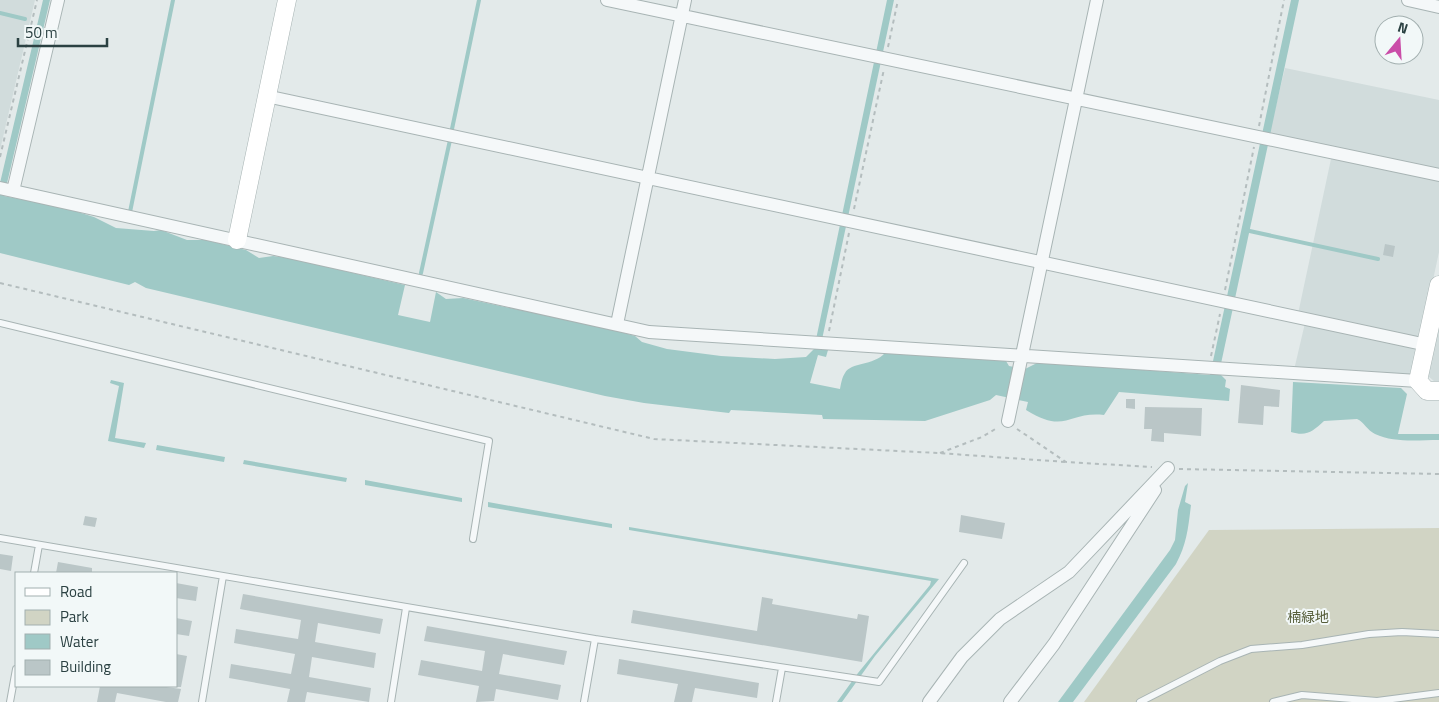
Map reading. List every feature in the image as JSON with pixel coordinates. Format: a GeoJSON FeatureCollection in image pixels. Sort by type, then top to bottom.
{"type":"FeatureCollection","features":[{"type":"Feature","properties":{"kind":"street"},"geometry":{"type":"LineString","coordinates":[[14,190],[58,0]]}},
{"type":"Feature","properties":{"kind":"street"},"geometry":{"type":"LineString","coordinates":[[237,240],[287,0]]}},
{"type":"Feature","properties":{"kind":"street"},"geometry":{"type":"LineString","coordinates":[[607,0],[1076,97],[1439,175]]}},
{"type":"Feature","properties":{"kind":"street"},"geometry":{"type":"LineString","coordinates":[[617,324],[685,0]]}},
{"type":"Feature","properties":{"kind":"street"},"geometry":{"type":"LineString","coordinates":[[1009,416],[1097,0]]}},
{"type":"Feature","properties":{"kind":"street"},"geometry":{"type":"LineString","coordinates":[[1408,0],[1439,6]]}},
{"type":"Feature","properties":{"kind":"street"},"geometry":{"type":"LineString","coordinates":[[266,96],[1426,345]]}},
{"type":"Feature","properties":{"kind":"street"},"geometry":{"type":"LineString","coordinates":[[0,188],[649,332],[1021,359],[1214,368],[1418,381],[1427,391],[1439,391]]}},
{"type":"Feature","properties":{"kind":"street"},"geometry":{"type":"LineString","coordinates":[[1418,381],[1439,285]]}},
{"type":"Feature","properties":{"kind":"street"},"geometry":{"type":"LineString","coordinates":[[929,702],[962,657],[1000,619],[1069,572],[1168,468]]}},
{"type":"Feature","properties":{"kind":"street"},"geometry":{"type":"LineString","coordinates":[[1010,702],[1054,644],[1129,532],[1168,468]]}},
{"type":"Feature","properties":{"kind":"lane"},"geometry":{"type":"LineString","coordinates":[[0,322],[489,441],[474,539]]}},
{"type":"Feature","properties":{"kind":"lane"},"geometry":{"type":"LineString","coordinates":[[0,538],[406,608],[879,682],[964,563]]}},
{"type":"Feature","properties":{"kind":"lane"},"geometry":{"type":"LineString","coordinates":[[34,572],[39,545]]}},
{"type":"Feature","properties":{"kind":"lane"},"geometry":{"type":"LineString","coordinates":[[202,702],[223,576]]}},
{"type":"Feature","properties":{"kind":"lane"},"geometry":{"type":"LineString","coordinates":[[391,702],[406,608]]}},
{"type":"Feature","properties":{"kind":"lane"},"geometry":{"type":"LineString","coordinates":[[1140,702],[1220,661],[1251,649],[1302,645],[1369,634],[1402,632],[1439,634]]}},
{"type":"Feature","properties":{"kind":"lane"},"geometry":{"type":"LineString","coordinates":[[584,702],[596,639]]}},
{"type":"Feature","properties":{"kind":"lane"},"geometry":{"type":"LineString","coordinates":[[776,702],[782,668]]}},
{"type":"Feature","properties":{"kind":"lane"},"geometry":{"type":"LineString","coordinates":[[10,702],[15,674]]}},
{"type":"Feature","properties":{"kind":"lane"},"geometry":{"type":"LineString","coordinates":[[1273,702],[1302,695],[1377,701],[1439,694]]}},
{"type":"Feature","properties":{"kind":"path"},"geometry":{"type":"LineString","coordinates":[[0,157],[37,0]]}},
{"type":"Feature","properties":{"kind":"path"},"geometry":{"type":"LineString","coordinates":[[821,343],[881,57],[898,0]]}},
{"type":"Feature","properties":{"kind":"path"},"geometry":{"type":"LineString","coordinates":[[1214,368],[1262,137],[1284,0]]}},
{"type":"Feature","properties":{"kind":"path"},"geometry":{"type":"LineString","coordinates":[[0,283],[654,439],[1168,468],[1439,474]]}},
{"type":"Feature","properties":{"kind":"path"},"geometry":{"type":"LineString","coordinates":[[938,454],[982,437],[1009,416],[1026,436],[1066,462]]}},
{"type":"Feature","properties":{"kind":"shaded area"},"geometry":{"type":"Polygon","coordinates":[[[0,0],[35,0],[0,150],[0,0]]]}},
{"type":"Feature","properties":{"kind":"shaded area"},"geometry":{"type":"Polygon","coordinates":[[[1285,68],[1439,100],[1439,171],[1269,135],[1285,68]]]}},
{"type":"Feature","properties":{"kind":"shaded area"},"geometry":{"type":"Polygon","coordinates":[[[1331,159],[1439,180],[1439,252],[1421,336],[1417,339],[1298,314],[1331,159]]]}},
{"type":"Feature","properties":{"kind":"shaded area"},"geometry":{"type":"Polygon","coordinates":[[[1305,323],[1417,348],[1414,374],[1409,377],[1294,370],[1305,323]]]}},
{"type":"Feature","properties":{"kind":"shaded area"},"geometry":{"type":"Polygon","coordinates":[[[1439,326],[1439,381],[1434,381],[1428,376],[1439,326]]]}},
{"type":"Feature","properties":{"kind":"green space","name":"楠緑地"},"geometry":{"type":"Polygon","coordinates":[[[1439,528],[1439,702],[1084,702],[1209,530],[1439,528]]]}},
{"type":"Feature","properties":{"kind":"water"},"geometry":{"type":"Polygon","coordinates":[[[43,0],[50,0],[4,196],[65,208],[94,217],[116,228],[161,230],[187,240],[206,240],[246,250],[259,258],[273,256],[288,258],[405,285],[398,315],[430,322],[436,292],[446,299],[463,298],[614,330],[635,336],[642,342],[667,349],[721,356],[775,359],[806,357],[814,349],[887,0],[894,0],[820,349],[828,350],[826,357],[818,355],[810,383],[840,389],[843,376],[848,370],[857,365],[875,360],[885,353],[1006,361],[1009,366],[1025,369],[1039,362],[1210,375],[1291,0],[1299,0],[1219,373],[1226,380],[1225,387],[1230,389],[1229,401],[1119,392],[1104,415],[1082,416],[1059,422],[1039,417],[1026,410],[1028,402],[996,395],[990,400],[925,421],[823,419],[822,415],[731,410],[729,413],[644,403],[605,396],[146,288],[135,282],[129,285],[0,253],[0,183],[43,0]]]}},
{"type":"Feature","properties":{"kind":"water"},"geometry":{"type":"Polygon","coordinates":[[[111,380],[124,383],[115,438],[146,443],[144,448],[108,441],[119,386],[110,383],[111,380]]]}},
{"type":"Feature","properties":{"kind":"water"},"geometry":{"type":"Polygon","coordinates":[[[1293,382],[1401,388],[1407,394],[1398,434],[1439,434],[1439,440],[1406,440],[1382,437],[1372,432],[1357,419],[1324,421],[1306,433],[1291,432],[1293,382]]]}},
{"type":"Feature","properties":{"kind":"water"},"geometry":{"type":"Polygon","coordinates":[[[157,445],[225,457],[224,462],[156,450],[157,445]]]}},
{"type":"Feature","properties":{"kind":"water"},"geometry":{"type":"Polygon","coordinates":[[[244,460],[347,478],[346,482],[243,464],[244,460]]]}},
{"type":"Feature","properties":{"kind":"water"},"geometry":{"type":"Polygon","coordinates":[[[365,480],[462,498],[462,502],[365,485],[365,480]]]}},
{"type":"Feature","properties":{"kind":"water"},"geometry":{"type":"Polygon","coordinates":[[[1188,483],[1185,502],[1191,505],[1189,521],[1185,542],[1176,564],[1073,702],[1058,702],[1170,550],[1175,540],[1178,510],[1185,486],[1188,483]]]}},
{"type":"Feature","properties":{"kind":"water"},"geometry":{"type":"Polygon","coordinates":[[[488,502],[612,524],[612,528],[488,507],[488,502]]]}},
{"type":"Feature","properties":{"kind":"water"},"geometry":{"type":"Polygon","coordinates":[[[629,527],[939,579],[875,656],[842,702],[837,702],[858,673],[930,585],[931,581],[629,530],[629,527]]]}},
{"type":"Feature","properties":{"kind":"building"},"geometry":{"type":"Polygon","coordinates":[[[1385,244],[1395,246],[1393,257],[1383,255],[1385,244]]]}},
{"type":"Feature","properties":{"kind":"building"},"geometry":{"type":"Polygon","coordinates":[[[1241,385],[1280,390],[1279,407],[1264,406],[1263,425],[1238,423],[1241,385]]]}},
{"type":"Feature","properties":{"kind":"building"},"geometry":{"type":"Polygon","coordinates":[[[1126,399],[1135,399],[1135,409],[1126,408],[1126,399]]]}},
{"type":"Feature","properties":{"kind":"building"},"geometry":{"type":"Polygon","coordinates":[[[1145,407],[1202,408],[1201,436],[1164,433],[1164,442],[1151,441],[1152,429],[1144,429],[1145,407]]]}},
{"type":"Feature","properties":{"kind":"building"},"geometry":{"type":"Polygon","coordinates":[[[961,515],[1005,523],[1002,539],[959,532],[961,515]]]}},
{"type":"Feature","properties":{"kind":"building"},"geometry":{"type":"Polygon","coordinates":[[[85,516],[97,518],[95,527],[83,525],[85,516]]]}},
{"type":"Feature","properties":{"kind":"building"},"geometry":{"type":"Polygon","coordinates":[[[0,554],[13,556],[11,571],[0,569],[0,554]]]}},
{"type":"Feature","properties":{"kind":"building"},"geometry":{"type":"Polygon","coordinates":[[[58,562],[92,568],[92,572],[56,572],[58,562]]]}},
{"type":"Feature","properties":{"kind":"building"},"geometry":{"type":"Polygon","coordinates":[[[178,583],[198,587],[196,601],[178,598],[178,583]]]}},
{"type":"Feature","properties":{"kind":"building"},"geometry":{"type":"Polygon","coordinates":[[[243,594],[383,619],[380,634],[318,623],[315,642],[376,653],[374,668],[312,657],[309,677],[371,688],[369,702],[307,692],[305,702],[287,702],[290,689],[229,678],[231,664],[291,674],[295,654],[234,643],[236,629],[298,639],[301,620],[240,609],[243,594]]]}},
{"type":"Feature","properties":{"kind":"building"},"geometry":{"type":"Polygon","coordinates":[[[762,597],[773,599],[772,604],[857,619],[858,614],[869,616],[862,662],[631,623],[633,610],[757,631],[762,597]]]}},
{"type":"Feature","properties":{"kind":"building"},"geometry":{"type":"Polygon","coordinates":[[[178,618],[192,621],[189,636],[178,634],[178,618]]]}},
{"type":"Feature","properties":{"kind":"building"},"geometry":{"type":"Polygon","coordinates":[[[427,626],[567,651],[564,665],[503,654],[499,674],[561,685],[558,700],[496,689],[494,701],[476,702],[479,686],[418,675],[421,660],[482,671],[485,651],[424,641],[427,626]]]}},
{"type":"Feature","properties":{"kind":"building"},"geometry":{"type":"Polygon","coordinates":[[[178,654],[187,656],[181,687],[178,687],[178,654]]]}},
{"type":"Feature","properties":{"kind":"building"},"geometry":{"type":"Polygon","coordinates":[[[619,659],[759,683],[757,698],[695,688],[692,702],[674,702],[678,684],[617,674],[619,659]]]}},
{"type":"Feature","properties":{"kind":"building"},"geometry":{"type":"Polygon","coordinates":[[[100,687],[166,687],[181,689],[178,702],[166,702],[117,693],[115,702],[97,702],[100,687]]]}},
{"type":"Feature","properties":{"kind":"waterway"},"geometry":{"type":"LineString","coordinates":[[130,212],[173,0]]}},
{"type":"Feature","properties":{"kind":"waterway"},"geometry":{"type":"LineString","coordinates":[[452,129],[479,0]]}},
{"type":"Feature","properties":{"kind":"waterway"},"geometry":{"type":"LineString","coordinates":[[0,13],[25,19]]}},
{"type":"Feature","properties":{"kind":"waterway"},"geometry":{"type":"LineString","coordinates":[[421,273],[450,140]]}},
{"type":"Feature","properties":{"kind":"waterway"},"geometry":{"type":"LineString","coordinates":[[1245,230],[1378,259]]}}]}
